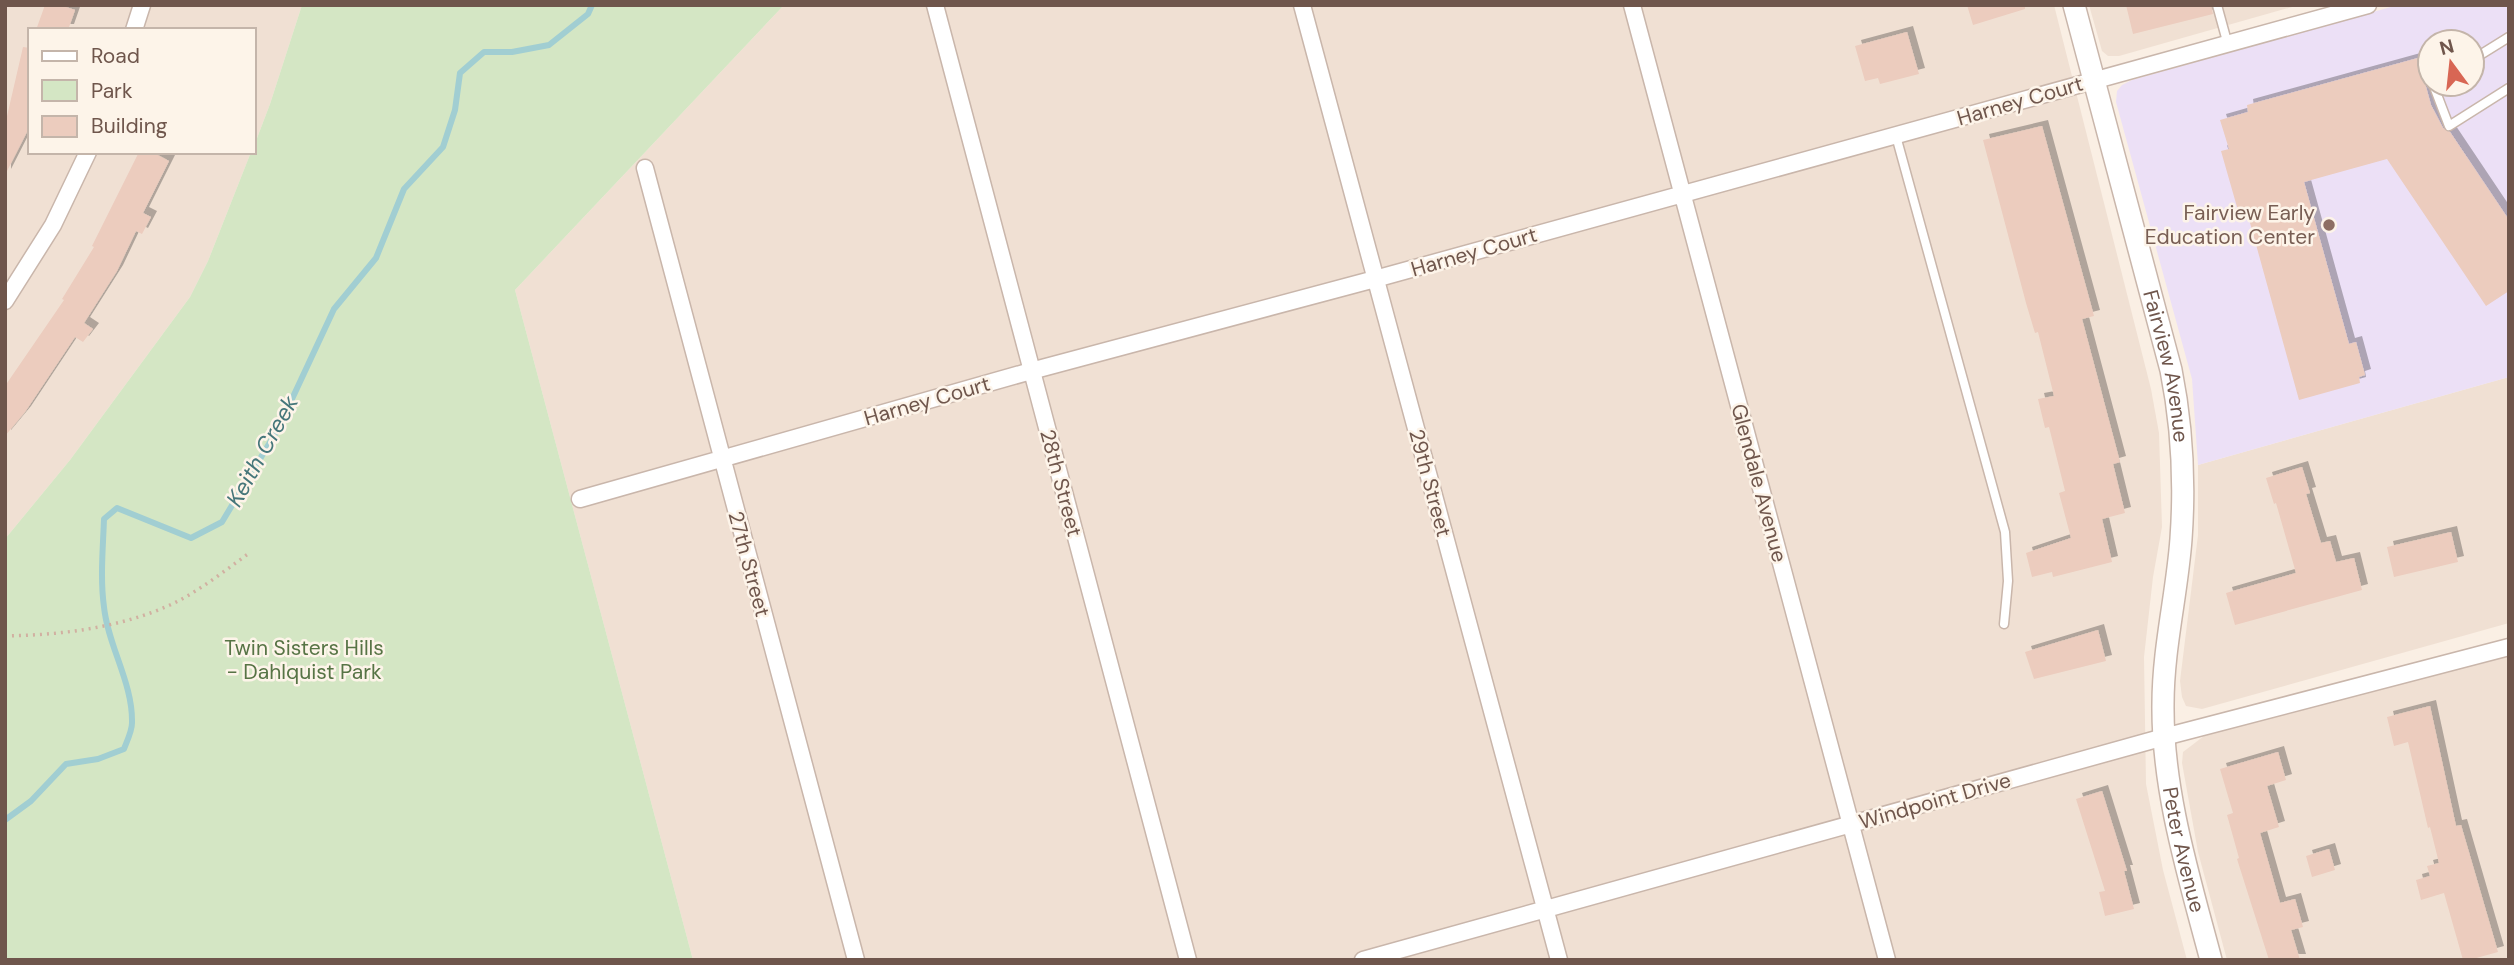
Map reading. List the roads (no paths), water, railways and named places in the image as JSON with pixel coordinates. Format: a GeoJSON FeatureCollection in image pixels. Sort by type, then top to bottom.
{"type":"FeatureCollection","features":[{"type":"Feature","properties":{"kind":"street"},"geometry":{"type":"LineString","coordinates":[[135,28],[142,5]]}},
{"type":"Feature","properties":{"kind":"street","name":"28th Street"},"geometry":{"type":"LineString","coordinates":[[935,5],[1188,960]]}},
{"type":"Feature","properties":{"kind":"street","name":"29th Street"},"geometry":{"type":"LineString","coordinates":[[1302,5],[1559,960]]}},
{"type":"Feature","properties":{"kind":"street","name":"Glendale Avenue"},"geometry":{"type":"LineString","coordinates":[[1632,5],[1887,960]]}},
{"type":"Feature","properties":{"kind":"street","name":"Fairview Avenue"},"geometry":{"type":"LineString","coordinates":[[2074,5],[2171,370],[2179,423],[2182,473],[2181,538],[2165,667],[2164,737]]}},
{"type":"Feature","properties":{"kind":"street","name":"Harney Court"},"geometry":{"type":"LineString","coordinates":[[580,499],[1031,371],[2368,5]]}},
{"type":"Feature","properties":{"kind":"street"},"geometry":{"type":"LineString","coordinates":[[5,300],[53,225],[87,154]]}},
{"type":"Feature","properties":{"kind":"street","name":"27th Street"},"geometry":{"type":"LineString","coordinates":[[645,168],[856,960]]}},
{"type":"Feature","properties":{"kind":"street","name":"Windpoint Drive"},"geometry":{"type":"LineString","coordinates":[[1363,960],[2164,737],[2508,649]]}},
{"type":"Feature","properties":{"kind":"street","name":"Peter Avenue"},"geometry":{"type":"LineString","coordinates":[[2164,737],[2180,842],[2211,960]]}},
{"type":"Feature","properties":{"kind":"lane"},"geometry":{"type":"LineString","coordinates":[[2217,5],[2228,45]]}},
{"type":"Feature","properties":{"kind":"lane"},"geometry":{"type":"LineString","coordinates":[[2486,51],[2509,37]]}},
{"type":"Feature","properties":{"kind":"lane"},"geometry":{"type":"LineString","coordinates":[[2438,98],[2449,126],[2509,88]]}},
{"type":"Feature","properties":{"kind":"lane"},"geometry":{"type":"LineString","coordinates":[[1896,136],[2005,532],[2008,581],[2004,624]]}},
{"type":"Feature","properties":{"kind":"waterway","name":"Keith Creek"},"geometry":{"type":"LineString","coordinates":[[5,820],[31,801],[66,764],[98,759],[124,749],[130,733],[132,723],[129,693],[110,636],[104,607],[104,519],[117,508],[191,538],[222,522],[278,429],[334,309],[376,258],[404,189],[443,147],[455,110],[460,73],[484,52],[512,52],[549,45],[588,14],[592,5]]}},
{"type":"Feature","properties":{"kind":"place","name":"Fairview Early Education Center"},"geometry":{"type":"Point","coordinates":[2329,225]}},
{"type":"Feature","properties":{"kind":"park label","name":"Twin Sisters Hills - Dahlquist Park"},"geometry":{"type":"Point","coordinates":[304,660]}}]}
